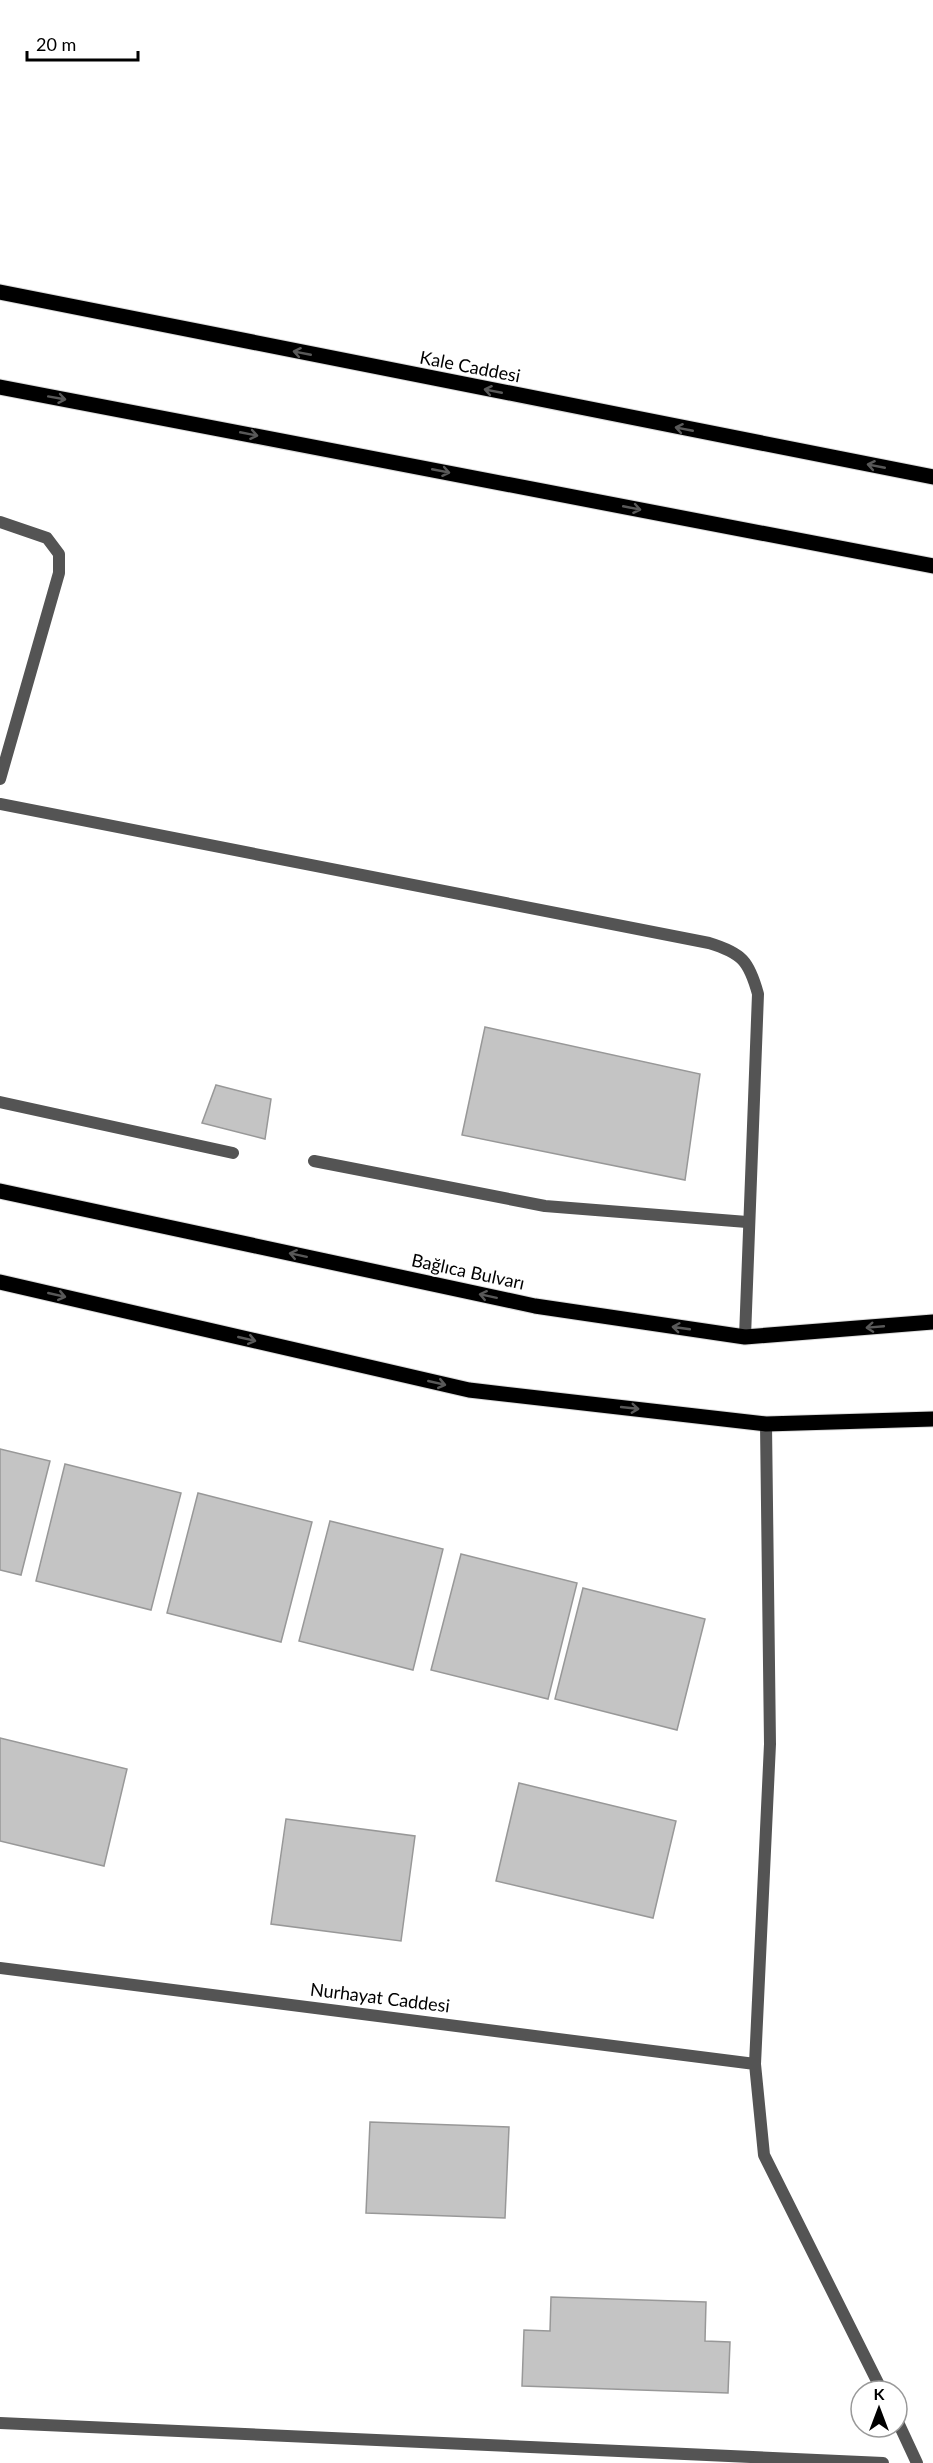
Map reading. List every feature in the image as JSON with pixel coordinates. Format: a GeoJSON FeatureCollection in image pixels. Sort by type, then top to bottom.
{"type":"FeatureCollection","features":[{"type":"Feature","properties":{"kind":"main road","name":"Kale Caddesi"},"geometry":{"type":"LineString","coordinates":[[0,292],[933,477]]}},
{"type":"Feature","properties":{"kind":"main road"},"geometry":{"type":"LineString","coordinates":[[0,387],[933,566]]}},
{"type":"Feature","properties":{"kind":"main road","name":"Bağlıca Bulvarı"},"geometry":{"type":"LineString","coordinates":[[0,1191],[535,1306],[745,1337],[933,1322]]}},
{"type":"Feature","properties":{"kind":"main road"},"geometry":{"type":"LineString","coordinates":[[0,1282],[469,1390],[766,1424],[933,1419]]}},
{"type":"Feature","properties":{"kind":"street"},"geometry":{"type":"LineString","coordinates":[[0,522],[47,538],[59,554],[59,573],[0,779]]}},
{"type":"Feature","properties":{"kind":"street"},"geometry":{"type":"LineString","coordinates":[[0,804],[729,949],[743,959],[752,972],[758,994],[747,1222],[745,1337]]}},
{"type":"Feature","properties":{"kind":"street"},"geometry":{"type":"LineString","coordinates":[[0,1102],[233,1153]]}},
{"type":"Feature","properties":{"kind":"street"},"geometry":{"type":"LineString","coordinates":[[314,1161],[545,1206],[747,1222]]}},
{"type":"Feature","properties":{"kind":"street"},"geometry":{"type":"LineString","coordinates":[[766,1424],[770,1744],[755,2064],[764,2155],[876,2379]]}},
{"type":"Feature","properties":{"kind":"street","name":"Nurhayat Caddesi"},"geometry":{"type":"LineString","coordinates":[[0,1968],[755,2064]]}},
{"type":"Feature","properties":{"kind":"street"},"geometry":{"type":"LineString","coordinates":[[0,2423],[883,2463]]}},
{"type":"Feature","properties":{"kind":"street"},"geometry":{"type":"LineString","coordinates":[[906,2439],[917,2463]]}},
{"type":"Feature","properties":{"kind":"building"},"geometry":{"type":"Polygon","coordinates":[[[485,1027],[700,1074],[685,1180],[462,1135],[485,1027]]]}},
{"type":"Feature","properties":{"kind":"building"},"geometry":{"type":"Polygon","coordinates":[[[216,1085],[271,1099],[265,1139],[202,1123],[216,1085]]]}},
{"type":"Feature","properties":{"kind":"building"},"geometry":{"type":"Polygon","coordinates":[[[0,1449],[50,1461],[21,1575],[0,1570],[0,1449]]]}},
{"type":"Feature","properties":{"kind":"building"},"geometry":{"type":"Polygon","coordinates":[[[65,1464],[181,1493],[151,1610],[36,1581],[65,1464]]]}},
{"type":"Feature","properties":{"kind":"building"},"geometry":{"type":"Polygon","coordinates":[[[198,1493],[312,1522],[281,1642],[167,1613],[198,1493]]]}},
{"type":"Feature","properties":{"kind":"building"},"geometry":{"type":"Polygon","coordinates":[[[330,1521],[443,1549],[413,1670],[299,1641],[330,1521]]]}},
{"type":"Feature","properties":{"kind":"building"},"geometry":{"type":"Polygon","coordinates":[[[461,1554],[577,1583],[548,1699],[431,1670],[461,1554]]]}},
{"type":"Feature","properties":{"kind":"building"},"geometry":{"type":"Polygon","coordinates":[[[583,1588],[705,1619],[677,1730],[555,1699],[583,1588]]]}},
{"type":"Feature","properties":{"kind":"building"},"geometry":{"type":"Polygon","coordinates":[[[0,1738],[127,1769],[104,1866],[0,1841],[0,1738]]]}},
{"type":"Feature","properties":{"kind":"building"},"geometry":{"type":"Polygon","coordinates":[[[519,1783],[676,1821],[653,1918],[496,1881],[519,1783]]]}},
{"type":"Feature","properties":{"kind":"building"},"geometry":{"type":"Polygon","coordinates":[[[286,1819],[415,1836],[401,1941],[271,1924],[286,1819]]]}},
{"type":"Feature","properties":{"kind":"building"},"geometry":{"type":"Polygon","coordinates":[[[370,2122],[509,2127],[505,2218],[366,2213],[370,2122]]]}},
{"type":"Feature","properties":{"kind":"building"},"geometry":{"type":"Polygon","coordinates":[[[551,2297],[706,2302],[705,2341],[730,2342],[728,2393],[522,2386],[524,2330],[550,2331],[551,2297]]]}}]}
